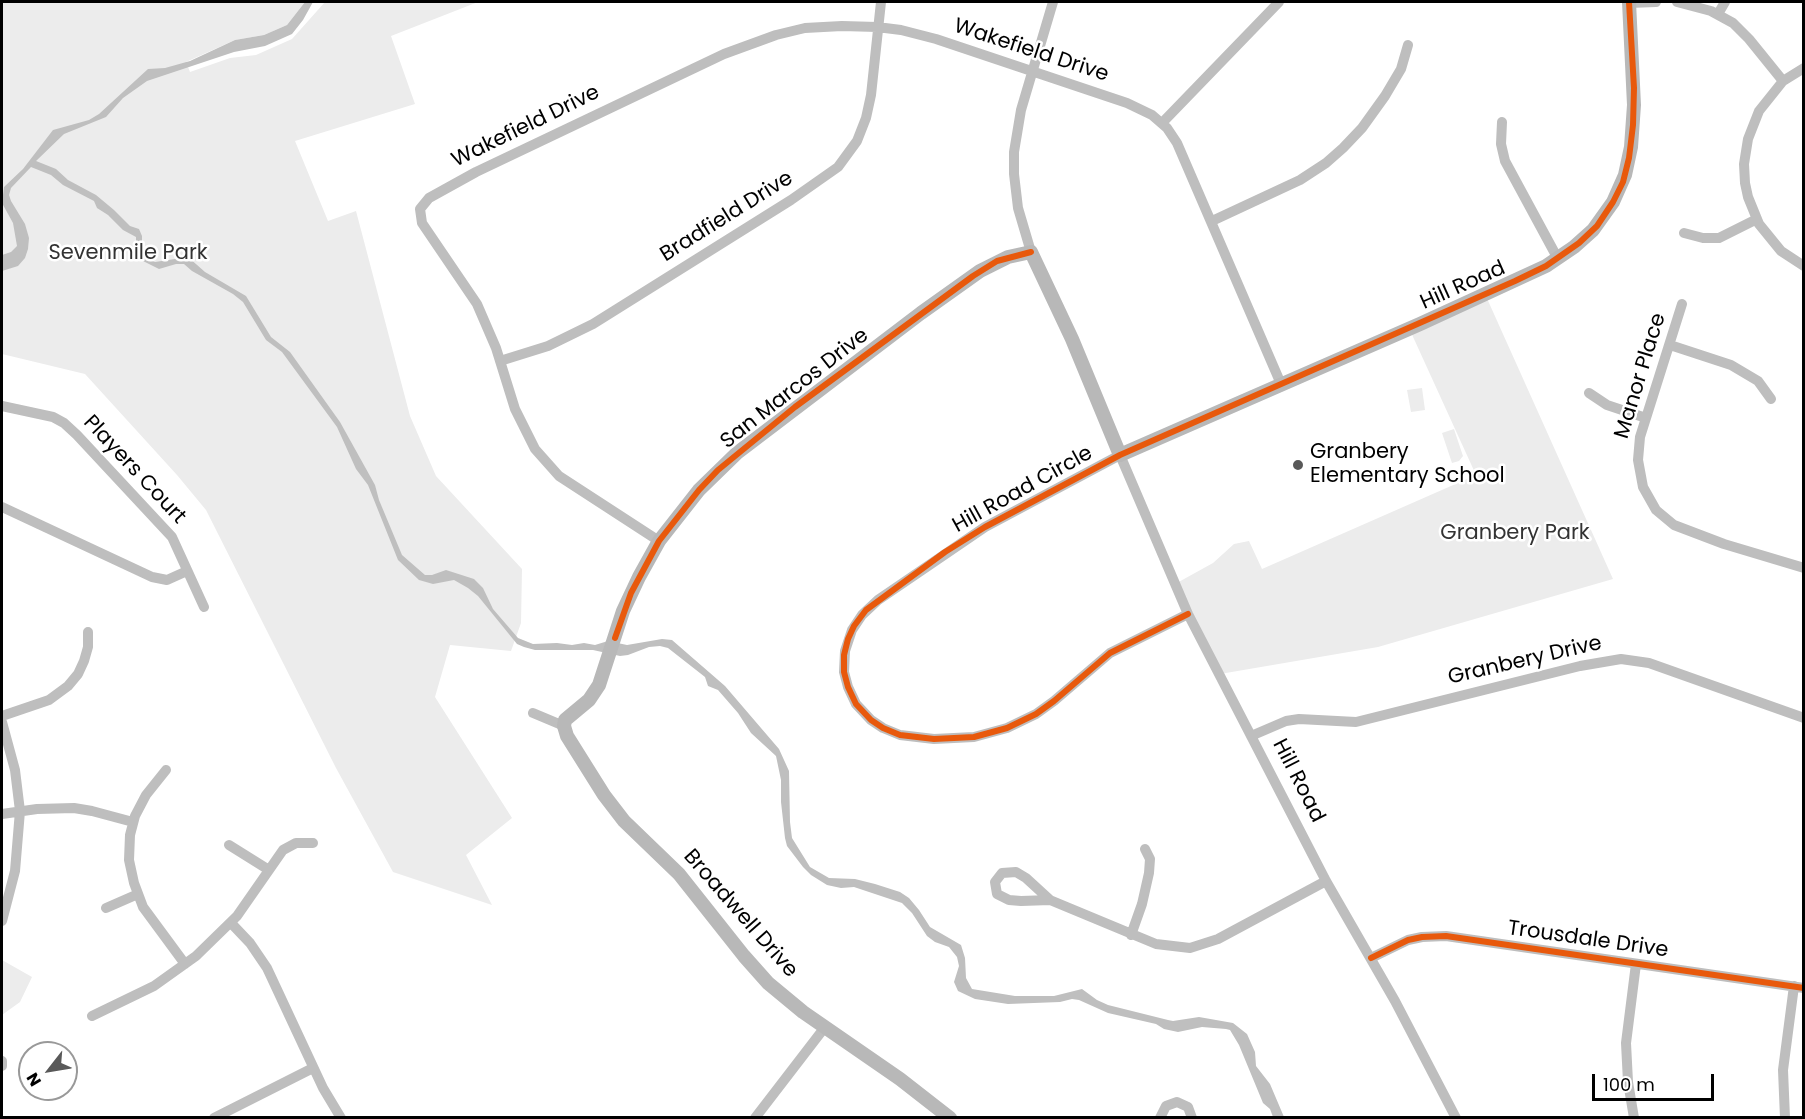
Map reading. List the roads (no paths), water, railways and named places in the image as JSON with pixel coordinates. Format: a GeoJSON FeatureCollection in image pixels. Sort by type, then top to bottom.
{"type":"FeatureCollection","features":[{"type":"Feature","properties":{"kind":"street","name":"Bradfield Drive"},"geometry":{"type":"LineString","coordinates":[[501,361],[548,346],[593,324],[791,201],[833,171],[857,141],[866,118],[881,2]]}},
{"type":"Feature","properties":{"kind":"street","name":"Hill Road"},"geometry":{"type":"LineString","coordinates":[[1053,2],[1018,126],[1013,164],[1018,208],[1031,252],[1072,339],[1188,614],[1326,881],[1371,958],[1456,1118]]}},
{"type":"Feature","properties":{"kind":"street"},"geometry":{"type":"LineString","coordinates":[[1162,123],[1279,2]]}},
{"type":"Feature","properties":{"kind":"street","name":"Hill Road"},"geometry":{"type":"LineString","coordinates":[[1120,455],[1515,280],[1558,259],[1579,243],[1601,220],[1616,196],[1627,170],[1634,105],[1629,2]]}},
{"type":"Feature","properties":{"kind":"street"},"geometry":{"type":"LineString","coordinates":[[1629,2],[1656,2]]}},
{"type":"Feature","properties":{"kind":"street"},"geometry":{"type":"LineString","coordinates":[[1677,2],[1699,6],[1718,14],[1741,30],[1783,81]]}},
{"type":"Feature","properties":{"kind":"street"},"geometry":{"type":"LineString","coordinates":[[1718,14],[1725,2]]}},
{"type":"Feature","properties":{"kind":"street","name":"Wakefield Drive"},"geometry":{"type":"LineString","coordinates":[[501,361],[472,295],[422,223],[419,216],[421,206],[436,193],[476,172],[750,43],[805,28],[877,27],[936,39],[1134,105],[1162,123],[1178,143],[1281,384]]}},
{"type":"Feature","properties":{"kind":"street"},"geometry":{"type":"LineString","coordinates":[[1212,221],[1300,180],[1326,163],[1343,148],[1362,128],[1385,96],[1401,69],[1408,45]]}},
{"type":"Feature","properties":{"kind":"street"},"geometry":{"type":"LineString","coordinates":[[1803,68],[1783,81],[1756,117],[1746,147],[1744,183],[1757,219],[1775,245],[1803,266]]}},
{"type":"Feature","properties":{"kind":"street"},"geometry":{"type":"LineString","coordinates":[[1502,122],[1500,144],[1507,165],[1558,259]]}},
{"type":"Feature","properties":{"kind":"street"},"geometry":{"type":"LineString","coordinates":[[1684,233],[1703,238],[1719,238],[1757,219]]}},
{"type":"Feature","properties":{"kind":"street","name":"San Marcos Drive"},"geometry":{"type":"LineString","coordinates":[[564,725],[568,717],[583,706],[596,691],[603,677],[631,593],[659,541],[699,490],[718,470],[795,407],[980,271],[1004,259],[1031,252]]}},
{"type":"Feature","properties":{"kind":"street","name":"Manor Place"},"geometry":{"type":"LineString","coordinates":[[1682,304],[1639,445],[1639,470],[1648,496],[1662,516],[1674,525],[1698,535],[1803,568]]}},
{"type":"Feature","properties":{"kind":"street"},"geometry":{"type":"LineString","coordinates":[[1670,345],[1731,365],[1758,381],[1771,399]]}},
{"type":"Feature","properties":{"kind":"street"},"geometry":{"type":"LineString","coordinates":[[501,361],[522,423],[535,448],[547,464],[574,487],[659,541]]}},
{"type":"Feature","properties":{"kind":"street"},"geometry":{"type":"LineString","coordinates":[[1589,393],[1607,405],[1646,418]]}},
{"type":"Feature","properties":{"kind":"street","name":"Players Court"},"geometry":{"type":"LineString","coordinates":[[2,406],[46,415],[70,428],[166,530],[175,543],[204,607]]}},
{"type":"Feature","properties":{"kind":"street","name":"Hill Road Circle"},"geometry":{"type":"LineString","coordinates":[[1120,455],[985,526],[871,606],[857,621],[848,639],[844,665],[848,687],[856,704],[865,715],[877,725],[892,732],[934,739],[974,737],[1007,728],[1035,714],[1054,701],[1110,653],[1188,614]]}},
{"type":"Feature","properties":{"kind":"street"},"geometry":{"type":"LineString","coordinates":[[2,507],[152,577],[167,580],[187,571]]}},
{"type":"Feature","properties":{"kind":"street"},"geometry":{"type":"LineString","coordinates":[[2,716],[49,700],[68,686],[78,674],[84,661],[88,647],[88,632]]}},
{"type":"Feature","properties":{"kind":"street","name":"Granbery Drive"},"geometry":{"type":"LineString","coordinates":[[1251,736],[1286,721],[1299,719],[1356,722],[1580,666],[1621,659],[1649,663],[1803,718]]}},
{"type":"Feature","properties":{"kind":"street"},"geometry":{"type":"LineString","coordinates":[[533,713],[564,725]]}},
{"type":"Feature","properties":{"kind":"street"},"geometry":{"type":"LineString","coordinates":[[2,722],[15,770],[20,811],[15,872],[2,921]]}},
{"type":"Feature","properties":{"kind":"street","name":"Broadwell Drive"},"geometry":{"type":"LineString","coordinates":[[564,725],[568,738],[590,774],[624,821],[679,874],[768,983],[950,1118]]}},
{"type":"Feature","properties":{"kind":"street"},"geometry":{"type":"LineString","coordinates":[[166,770],[146,795],[133,822],[129,860],[138,894],[149,917],[185,964]]}},
{"type":"Feature","properties":{"kind":"street"},"geometry":{"type":"LineString","coordinates":[[2,814],[81,808],[133,822]]}},
{"type":"Feature","properties":{"kind":"street"},"geometry":{"type":"LineString","coordinates":[[92,1016],[154,986],[185,964],[231,923],[280,854],[290,845],[313,843]]}},
{"type":"Feature","properties":{"kind":"street"},"geometry":{"type":"LineString","coordinates":[[229,845],[269,870]]}},
{"type":"Feature","properties":{"kind":"street"},"geometry":{"type":"LineString","coordinates":[[1131,935],[1142,904],[1149,873],[1149,859],[1145,849]]}},
{"type":"Feature","properties":{"kind":"street"},"geometry":{"type":"LineString","coordinates":[[1050,900],[1021,902],[1009,900],[997,894],[995,882],[1002,873],[1016,873],[1026,878],[1050,900],[1131,935],[1167,947],[1190,948],[1227,935],[1326,881]]}},
{"type":"Feature","properties":{"kind":"street"},"geometry":{"type":"LineString","coordinates":[[106,908],[138,894]]}},
{"type":"Feature","properties":{"kind":"street"},"geometry":{"type":"LineString","coordinates":[[231,923],[250,943],[267,968],[313,1068],[341,1118]]}},
{"type":"Feature","properties":{"kind":"street","name":"Trousdale Drive"},"geometry":{"type":"LineString","coordinates":[[1371,958],[1408,940],[1438,936],[1798,987]]}},
{"type":"Feature","properties":{"kind":"street"},"geometry":{"type":"LineString","coordinates":[[1634,1118],[1628,1082],[1626,1043],[1636,964]]}},
{"type":"Feature","properties":{"kind":"street"},"geometry":{"type":"LineString","coordinates":[[1785,1118],[1783,1070],[1798,987]]}},
{"type":"Feature","properties":{"kind":"street"},"geometry":{"type":"LineString","coordinates":[[755,1118],[825,1027]]}},
{"type":"Feature","properties":{"kind":"street"},"geometry":{"type":"LineString","coordinates":[[214,1118],[313,1068]]}},
{"type":"Feature","properties":{"kind":"street"},"geometry":{"type":"LineString","coordinates":[[1160,1118],[1166,1106],[1177,1102],[1188,1107],[1192,1118]]}},
{"type":"Feature","properties":{"kind":"place","name":"Granbery Elementary School"},"geometry":{"type":"Point","coordinates":[1298,465]}},
{"type":"Feature","properties":{"kind":"park label","name":"Sevenmile Park"},"geometry":{"type":"Point","coordinates":[128,254]}},
{"type":"Feature","properties":{"kind":"park label","name":"Granbery Park"},"geometry":{"type":"Point","coordinates":[1515,534]}}]}
